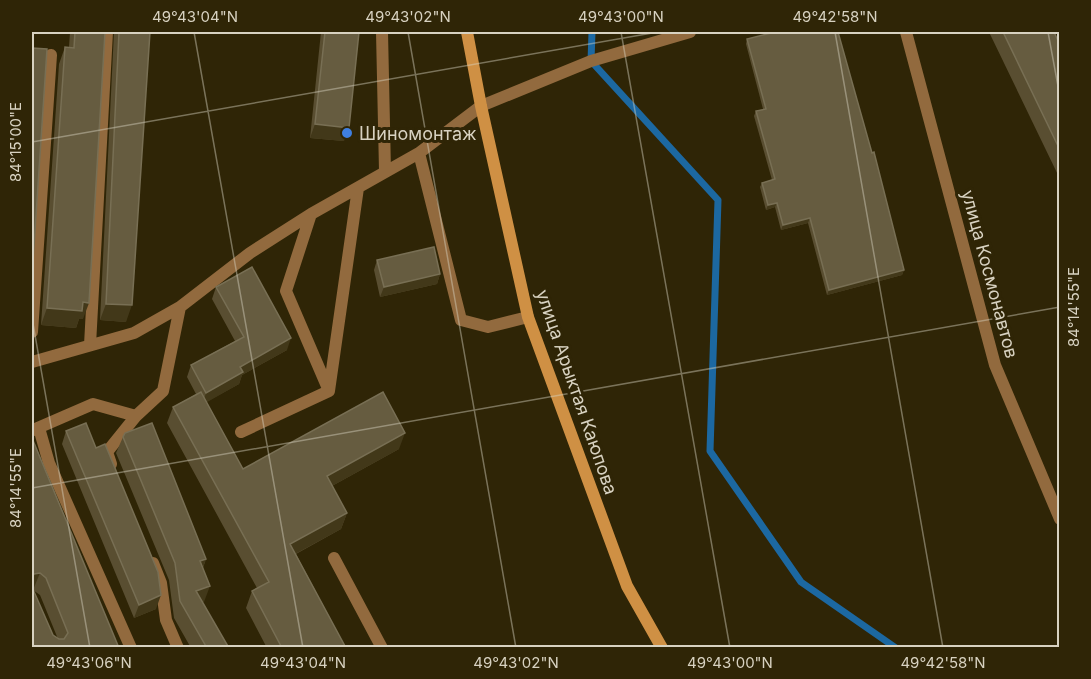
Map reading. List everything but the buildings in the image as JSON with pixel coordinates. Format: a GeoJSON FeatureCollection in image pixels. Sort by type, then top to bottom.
{"type":"FeatureCollection","features":[{"type":"Feature","properties":{"kind":"street"},"geometry":{"type":"LineString","coordinates":[[90,345],[107,32]]}},
{"type":"Feature","properties":{"kind":"street"},"geometry":{"type":"LineString","coordinates":[[382,32],[385,171]]}},
{"type":"Feature","properties":{"kind":"street","name":"улица Арыктая Каюпова"},"geometry":{"type":"LineString","coordinates":[[467,32],[528,317],[627,586],[662,648]]}},
{"type":"Feature","properties":{"kind":"street"},"geometry":{"type":"LineString","coordinates":[[32,362],[134,333],[180,307],[250,253],[311,214],[419,153],[481,106],[591,61],[690,32]]}},
{"type":"Feature","properties":{"kind":"street","name":"улица Космонавтов"},"geometry":{"type":"LineString","coordinates":[[906,32],[995,365],[1059,519]]}},
{"type":"Feature","properties":{"kind":"street"},"geometry":{"type":"LineString","coordinates":[[32,332],[51,55]]}},
{"type":"Feature","properties":{"kind":"street"},"geometry":{"type":"LineString","coordinates":[[419,153],[461,320],[488,327],[528,317]]}},
{"type":"Feature","properties":{"kind":"street"},"geometry":{"type":"LineString","coordinates":[[329,391],[358,188]]}},
{"type":"Feature","properties":{"kind":"street"},"geometry":{"type":"LineString","coordinates":[[311,214],[286,291],[329,391]]}},
{"type":"Feature","properties":{"kind":"street"},"geometry":{"type":"LineString","coordinates":[[116,474],[107,452],[136,416],[163,391],[180,307]]}},
{"type":"Feature","properties":{"kind":"street"},"geometry":{"type":"LineString","coordinates":[[242,432],[329,391]]}},
{"type":"Feature","properties":{"kind":"street"},"geometry":{"type":"LineString","coordinates":[[131,648],[35,429],[93,404],[136,416]]}},
{"type":"Feature","properties":{"kind":"street"},"geometry":{"type":"LineString","coordinates":[[147,550],[161,583],[166,620],[178,648]]}},
{"type":"Feature","properties":{"kind":"street"},"geometry":{"type":"LineString","coordinates":[[334,558],[382,648]]}},
{"type":"Feature","properties":{"kind":"waterway"},"geometry":{"type":"LineString","coordinates":[[592,32],[591,61],[718,200],[710,451],[801,582],[896,648]]}},
{"type":"Feature","properties":{"kind":"place","name":"Шиномонтаж"},"geometry":{"type":"Point","coordinates":[347,133]}}]}
